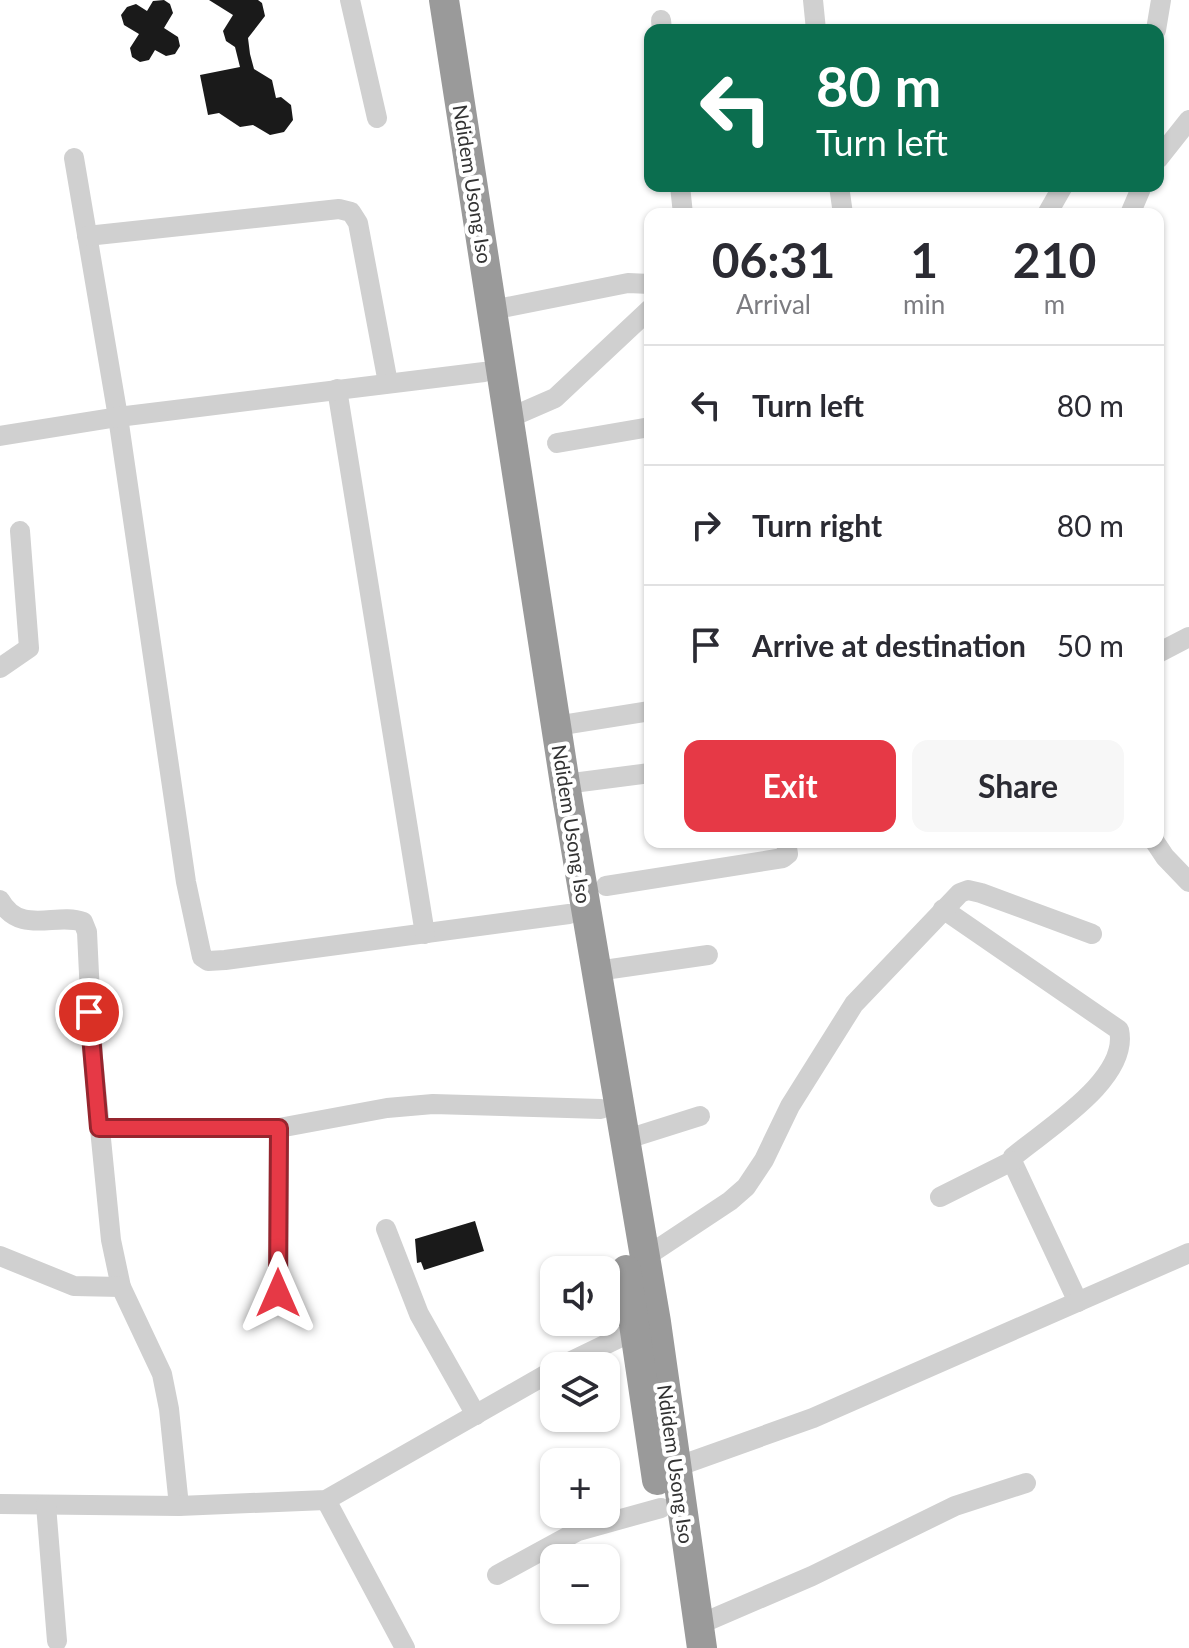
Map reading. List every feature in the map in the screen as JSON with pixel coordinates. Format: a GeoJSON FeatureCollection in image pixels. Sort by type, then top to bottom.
{"type":"FeatureCollection","features":[{"type":"Feature","properties":{"kind":"highway","name":"Ndidem Usong Iso"},"geometry":{"type":"LineString","coordinates":[[426,0],[601,1109],[676,1467],[694,1640]]}},
{"type":"Feature","properties":{"kind":"highway","name":"Ndidem Usong Iso"},"geometry":{"type":"LineString","coordinates":[[444,0],[565,784],[644,1258],[646,1325],[661,1508],[694,1640]]}},
{"type":"Feature","properties":{"kind":"street"},"geometry":{"type":"LineString","coordinates":[[350,0],[377,118]]}},
{"type":"Feature","properties":{"kind":"street"},"geometry":{"type":"LineString","coordinates":[[813,0],[815,24]]}},
{"type":"Feature","properties":{"kind":"street"},"geometry":{"type":"LineString","coordinates":[[1157,24],[1161,0]]}},
{"type":"Feature","properties":{"kind":"street"},"geometry":{"type":"LineString","coordinates":[[1164,151],[1189,120]]}},
{"type":"Feature","properties":{"kind":"street"},"geometry":{"type":"LineString","coordinates":[[74,158],[118,417],[199,953],[208,961],[225,960],[569,914]]}},
{"type":"Feature","properties":{"kind":"street"},"geometry":{"type":"LineString","coordinates":[[87,236],[339,209],[351,212],[358,223],[388,383]]}},
{"type":"Feature","properties":{"kind":"street"},"geometry":{"type":"LineString","coordinates":[[492,310],[628,283],[644,284]]}},
{"type":"Feature","properties":{"kind":"street"},"geometry":{"type":"LineString","coordinates":[[509,418],[555,398],[644,315]]}},
{"type":"Feature","properties":{"kind":"street"},"geometry":{"type":"LineString","coordinates":[[0,436],[118,417],[484,372]]}},
{"type":"Feature","properties":{"kind":"street"},"geometry":{"type":"LineString","coordinates":[[337,389],[425,934]]}},
{"type":"Feature","properties":{"kind":"street"},"geometry":{"type":"LineString","coordinates":[[557,443],[644,428]]}},
{"type":"Feature","properties":{"kind":"street"},"geometry":{"type":"LineString","coordinates":[[0,668],[29,648],[20,531]]}},
{"type":"Feature","properties":{"kind":"street"},"geometry":{"type":"LineString","coordinates":[[1164,650],[1189,637]]}},
{"type":"Feature","properties":{"kind":"street"},"geometry":{"type":"LineString","coordinates":[[556,726],[644,712]]}},
{"type":"Feature","properties":{"kind":"street"},"geometry":{"type":"LineString","coordinates":[[565,784],[644,774]]}},
{"type":"Feature","properties":{"kind":"street"},"geometry":{"type":"LineString","coordinates":[[606,886],[783,858],[788,854],[787,848]]}},
{"type":"Feature","properties":{"kind":"street"},"geometry":{"type":"LineString","coordinates":[[1160,848],[1189,882]]}},
{"type":"Feature","properties":{"kind":"street"},"geometry":{"type":"LineString","coordinates":[[644,1258],[746,1187],[764,1160],[790,1106],[854,1004],[943,909],[968,890],[1092,934]]}},
{"type":"Feature","properties":{"kind":"street"},"geometry":{"type":"LineString","coordinates":[[0,900],[6,912],[22,919],[51,922],[75,919],[83,922],[87,932],[88,989],[111,1240],[121,1287],[162,1374],[169,1409],[179,1506]]}},
{"type":"Feature","properties":{"kind":"street"},"geometry":{"type":"LineString","coordinates":[[940,1197],[1012,1161],[1098,1087],[1117,1056],[1121,1039],[1119,1030],[943,909]]}},
{"type":"Feature","properties":{"kind":"street"},"geometry":{"type":"LineString","coordinates":[[597,971],[708,955]]}},
{"type":"Feature","properties":{"kind":"street"},"geometry":{"type":"LineString","coordinates":[[99,1128],[279,1128],[387,1108],[433,1104],[601,1109]]}},
{"type":"Feature","properties":{"kind":"street"},"geometry":{"type":"LineString","coordinates":[[624,1140],[700,1116]]}},
{"type":"Feature","properties":{"kind":"street"},"geometry":{"type":"LineString","coordinates":[[278,1293],[279,1128]]}},
{"type":"Feature","properties":{"kind":"street"},"geometry":{"type":"LineString","coordinates":[[1012,1161],[1078,1302]]}},
{"type":"Feature","properties":{"kind":"street"},"geometry":{"type":"LineString","coordinates":[[386,1229],[419,1314],[476,1415]]}},
{"type":"Feature","properties":{"kind":"street"},"geometry":{"type":"LineString","coordinates":[[676,1467],[813,1418],[1189,1253]]}},
{"type":"Feature","properties":{"kind":"street"},"geometry":{"type":"LineString","coordinates":[[0,1256],[74,1286],[121,1287]]}},
{"type":"Feature","properties":{"kind":"street"},"geometry":{"type":"LineString","coordinates":[[590,1352],[646,1325]]}},
{"type":"Feature","properties":{"kind":"street"},"geometry":{"type":"LineString","coordinates":[[0,1504],[179,1506],[326,1500],[540,1378]]}},
{"type":"Feature","properties":{"kind":"street"},"geometry":{"type":"LineString","coordinates":[[694,1640],[812,1576],[955,1506],[1026,1483]]}},
{"type":"Feature","properties":{"kind":"street"},"geometry":{"type":"LineString","coordinates":[[326,1500],[405,1648]]}},
{"type":"Feature","properties":{"kind":"street"},"geometry":{"type":"LineString","coordinates":[[46,1505],[57,1641]]}},
{"type":"Feature","properties":{"kind":"street"},"geometry":{"type":"LineString","coordinates":[[497,1575],[578,1531],[661,1508]]}},
{"type":"Feature","properties":{"kind":"building"},"geometry":{"type":"Polygon","coordinates":[[[164,0],[170,4],[173,13],[164,28],[178,37],[180,46],[175,54],[166,56],[155,50],[149,60],[140,62],[132,57],[130,48],[139,34],[124,25],[121,15],[127,7],[136,4],[147,11],[153,1],[164,0]]]}},
{"type":"Feature","properties":{"kind":"building"},"geometry":{"type":"Polygon","coordinates":[[[209,0],[258,0],[262,3],[265,16],[248,38],[250,54],[254,69],[272,80],[276,98],[281,97],[291,105],[293,120],[284,132],[270,135],[253,125],[240,127],[219,113],[208,115],[200,75],[240,67],[235,47],[226,41],[223,31],[233,15],[209,0]]]}},
{"type":"Feature","properties":{"kind":"building"},"geometry":{"type":"Polygon","coordinates":[[[475,1221],[484,1251],[424,1270],[421,1262],[417,1263],[415,1239],[475,1221]]]}},
{"type":"Feature","properties":{"kind":"route"},"geometry":{"type":"LineString","coordinates":[[89,1012],[99,1128],[279,1128],[278,1293]]}}]}
